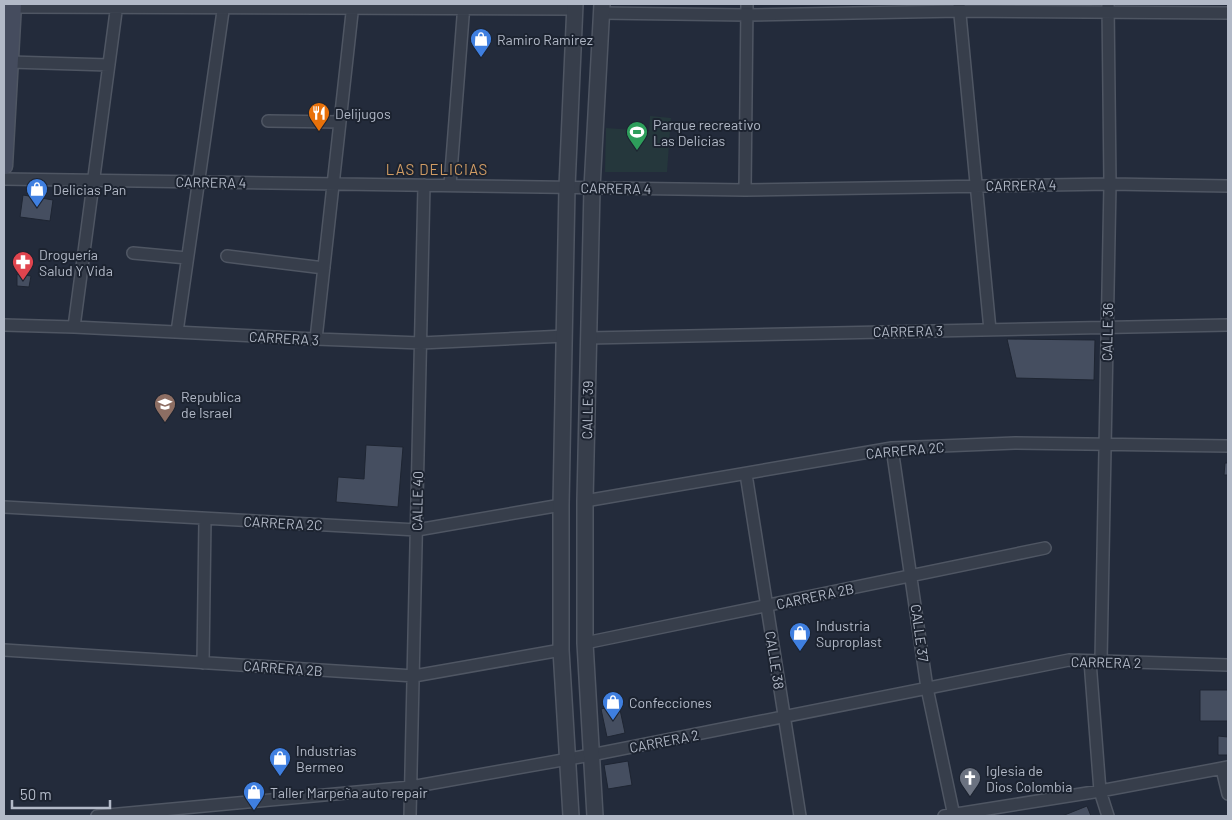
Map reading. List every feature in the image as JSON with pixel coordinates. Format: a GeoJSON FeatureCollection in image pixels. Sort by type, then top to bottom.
{"type":"FeatureCollection","features":[{"type":"Feature","properties":{"kind":"main road"},"geometry":{"type":"LineString","coordinates":[[4,166],[13,5]]}},
{"type":"Feature","properties":{"kind":"street"},"geometry":{"type":"LineString","coordinates":[[13,5],[575,6]]}},
{"type":"Feature","properties":{"kind":"street"},"geometry":{"type":"LineString","coordinates":[[74,327],[117,5]]}},
{"type":"Feature","properties":{"kind":"street"},"geometry":{"type":"LineString","coordinates":[[177,332],[197,182],[224,6]]}},
{"type":"Feature","properties":{"kind":"street"},"geometry":{"type":"LineString","coordinates":[[316,340],[353,6]]}},
{"type":"Feature","properties":{"kind":"street"},"geometry":{"type":"LineString","coordinates":[[450,186],[464,6]]}},
{"type":"Feature","properties":{"kind":"street","name":"CALLE 39"},"geometry":{"type":"LineString","coordinates":[[571,816],[561,650],[561,505],[567,187],[575,6]]}},
{"type":"Feature","properties":{"kind":"street"},"geometry":{"type":"LineString","coordinates":[[959,7],[990,330]]}},
{"type":"Feature","properties":{"kind":"street"},"geometry":{"type":"LineString","coordinates":[[602,9],[959,7],[1108,8],[1228,13]]}},
{"type":"Feature","properties":{"kind":"street","name":"CALLE 36"},"geometry":{"type":"LineString","coordinates":[[1108,8],[1110,184],[1104,445],[1095,661],[1100,791],[1108,816]]}},
{"type":"Feature","properties":{"kind":"street","name":"CALLE 39"},"geometry":{"type":"LineString","coordinates":[[595,816],[585,643],[585,501],[592,188],[602,9]]}},
{"type":"Feature","properties":{"kind":"street"},"geometry":{"type":"LineString","coordinates":[[745,190],[747,9]]}},
{"type":"Feature","properties":{"kind":"street"},"geometry":{"type":"LineString","coordinates":[[10,62],[109,65]]}},
{"type":"Feature","properties":{"kind":"street"},"geometry":{"type":"LineString","coordinates":[[268,121],[340,122]]}},
{"type":"Feature","properties":{"kind":"street","name":"CARRERA 4"},"geometry":{"type":"LineString","coordinates":[[4,179],[745,190],[976,185],[1110,184],[1228,186]]}},
{"type":"Feature","properties":{"kind":"street","name":"CALLE 40"},"geometry":{"type":"LineString","coordinates":[[410,816],[424,185]]}},
{"type":"Feature","properties":{"kind":"street"},"geometry":{"type":"LineString","coordinates":[[133,253],[188,258]]}},
{"type":"Feature","properties":{"kind":"street"},"geometry":{"type":"LineString","coordinates":[[228,256],[324,268]]}},
{"type":"Feature","properties":{"kind":"street","name":"CARRERA 3"},"geometry":{"type":"LineString","coordinates":[[4,325],[316,340],[421,343],[565,336]]}},
{"type":"Feature","properties":{"kind":"street","name":"CARRERA 3"},"geometry":{"type":"LineString","coordinates":[[588,338],[1228,325]]}},
{"type":"Feature","properties":{"kind":"street","name":"CARRERA 2C"},"geometry":{"type":"LineString","coordinates":[[585,501],[892,448],[1015,443],[1228,446]]}},
{"type":"Feature","properties":{"kind":"street","name":"CALLE 37"},"geometry":{"type":"LineString","coordinates":[[892,448],[927,688],[951,816]]}},
{"type":"Feature","properties":{"kind":"street","name":"CALLE 38"},"geometry":{"type":"LineString","coordinates":[[746,474],[800,816]]}},
{"type":"Feature","properties":{"kind":"street","name":"CARRERA 2C"},"geometry":{"type":"LineString","coordinates":[[4,508],[417,530],[561,505]]}},
{"type":"Feature","properties":{"kind":"street"},"geometry":{"type":"LineString","coordinates":[[203,662],[205,519]]}},
{"type":"Feature","properties":{"kind":"street","name":"CARRERA 2B"},"geometry":{"type":"LineString","coordinates":[[585,643],[1045,548]]}},
{"type":"Feature","properties":{"kind":"street","name":"CARRERA 2B"},"geometry":{"type":"LineString","coordinates":[[4,650],[414,676],[561,650]]}},
{"type":"Feature","properties":{"kind":"street","name":"CARRERA 2"},"geometry":{"type":"LineString","coordinates":[[98,816],[411,787],[591,756],[1069,660],[1228,665]]}},
{"type":"Feature","properties":{"kind":"street"},"geometry":{"type":"LineString","coordinates":[[951,816],[1225,768],[1228,794]]}},
{"type":"Feature","properties":{"kind":"shaded area","name":"Parque recreativo Las Delicias"},"geometry":{"type":"Polygon","coordinates":[[[650,116],[671,118],[667,172],[605,172],[606,128],[649,131],[650,116]]]}},
{"type":"Feature","properties":{"kind":"building","name":"Delicias Pan"},"geometry":{"type":"Polygon","coordinates":[[[23,195],[53,200],[50,221],[20,217],[23,195]]]}},
{"type":"Feature","properties":{"kind":"building","name":"Droguería Salud Y Vida"},"geometry":{"type":"Polygon","coordinates":[[[17,274],[31,276],[29,287],[17,286],[17,274]]]}},
{"type":"Feature","properties":{"kind":"building"},"geometry":{"type":"Polygon","coordinates":[[[1007,339],[1095,340],[1094,380],[1016,378],[1007,339]]]}},
{"type":"Feature","properties":{"kind":"building"},"geometry":{"type":"Polygon","coordinates":[[[366,445],[403,447],[398,507],[336,502],[338,477],[364,479],[366,445]]]}},
{"type":"Feature","properties":{"kind":"building"},"geometry":{"type":"Polygon","coordinates":[[[1225,463],[1228,463],[1228,475],[1224,475],[1225,463]]]}},
{"type":"Feature","properties":{"kind":"building"},"geometry":{"type":"Polygon","coordinates":[[[1200,690],[1228,690],[1228,721],[1200,721],[1200,690]]]}},
{"type":"Feature","properties":{"kind":"building","name":"Confecciones"},"geometry":{"type":"Polygon","coordinates":[[[619,705],[625,733],[607,737],[601,709],[619,705]]]}},
{"type":"Feature","properties":{"kind":"building"},"geometry":{"type":"Polygon","coordinates":[[[1218,736],[1228,737],[1228,755],[1218,755],[1218,736]]]}},
{"type":"Feature","properties":{"kind":"building"},"geometry":{"type":"Polygon","coordinates":[[[628,761],[632,785],[608,789],[604,765],[628,761]]]}},
{"type":"Feature","properties":{"kind":"building"},"geometry":{"type":"Polygon","coordinates":[[[1087,806],[1091,816],[1062,816],[1087,806]]]}},
{"type":"Feature","properties":{"kind":"place","name":"Ramiro Ramirez"},"geometry":{"type":"Point","coordinates":[481,58]}},
{"type":"Feature","properties":{"kind":"place","name":"Delijugos"},"geometry":{"type":"Point","coordinates":[319,132]}},
{"type":"Feature","properties":{"kind":"place","name":"Parque recreativo Las Delicias"},"geometry":{"type":"Point","coordinates":[637,151]}},
{"type":"Feature","properties":{"kind":"place","name":"Delicias Pan"},"geometry":{"type":"Point","coordinates":[37,208]}},
{"type":"Feature","properties":{"kind":"place","name":"Droguería Salud Y Vida"},"geometry":{"type":"Point","coordinates":[23,281]}},
{"type":"Feature","properties":{"kind":"place","name":"Republica de Israel"},"geometry":{"type":"Point","coordinates":[165,423]}},
{"type":"Feature","properties":{"kind":"place","name":"Industria Suproplast"},"geometry":{"type":"Point","coordinates":[800,652]}},
{"type":"Feature","properties":{"kind":"place","name":"Confecciones"},"geometry":{"type":"Point","coordinates":[613,721]}},
{"type":"Feature","properties":{"kind":"place","name":"Industrias Bermeo"},"geometry":{"type":"Point","coordinates":[280,777]}},
{"type":"Feature","properties":{"kind":"place","name":"Iglesia de Dios Colombia"},"geometry":{"type":"Point","coordinates":[970,797]}},
{"type":"Feature","properties":{"kind":"place","name":"Taller Marpeña auto repair"},"geometry":{"type":"Point","coordinates":[254,811]}},
{"type":"Feature","properties":{"kind":"district","name":"LAS DELICIAS"},"geometry":{"type":"Point","coordinates":[437,169]}}]}
